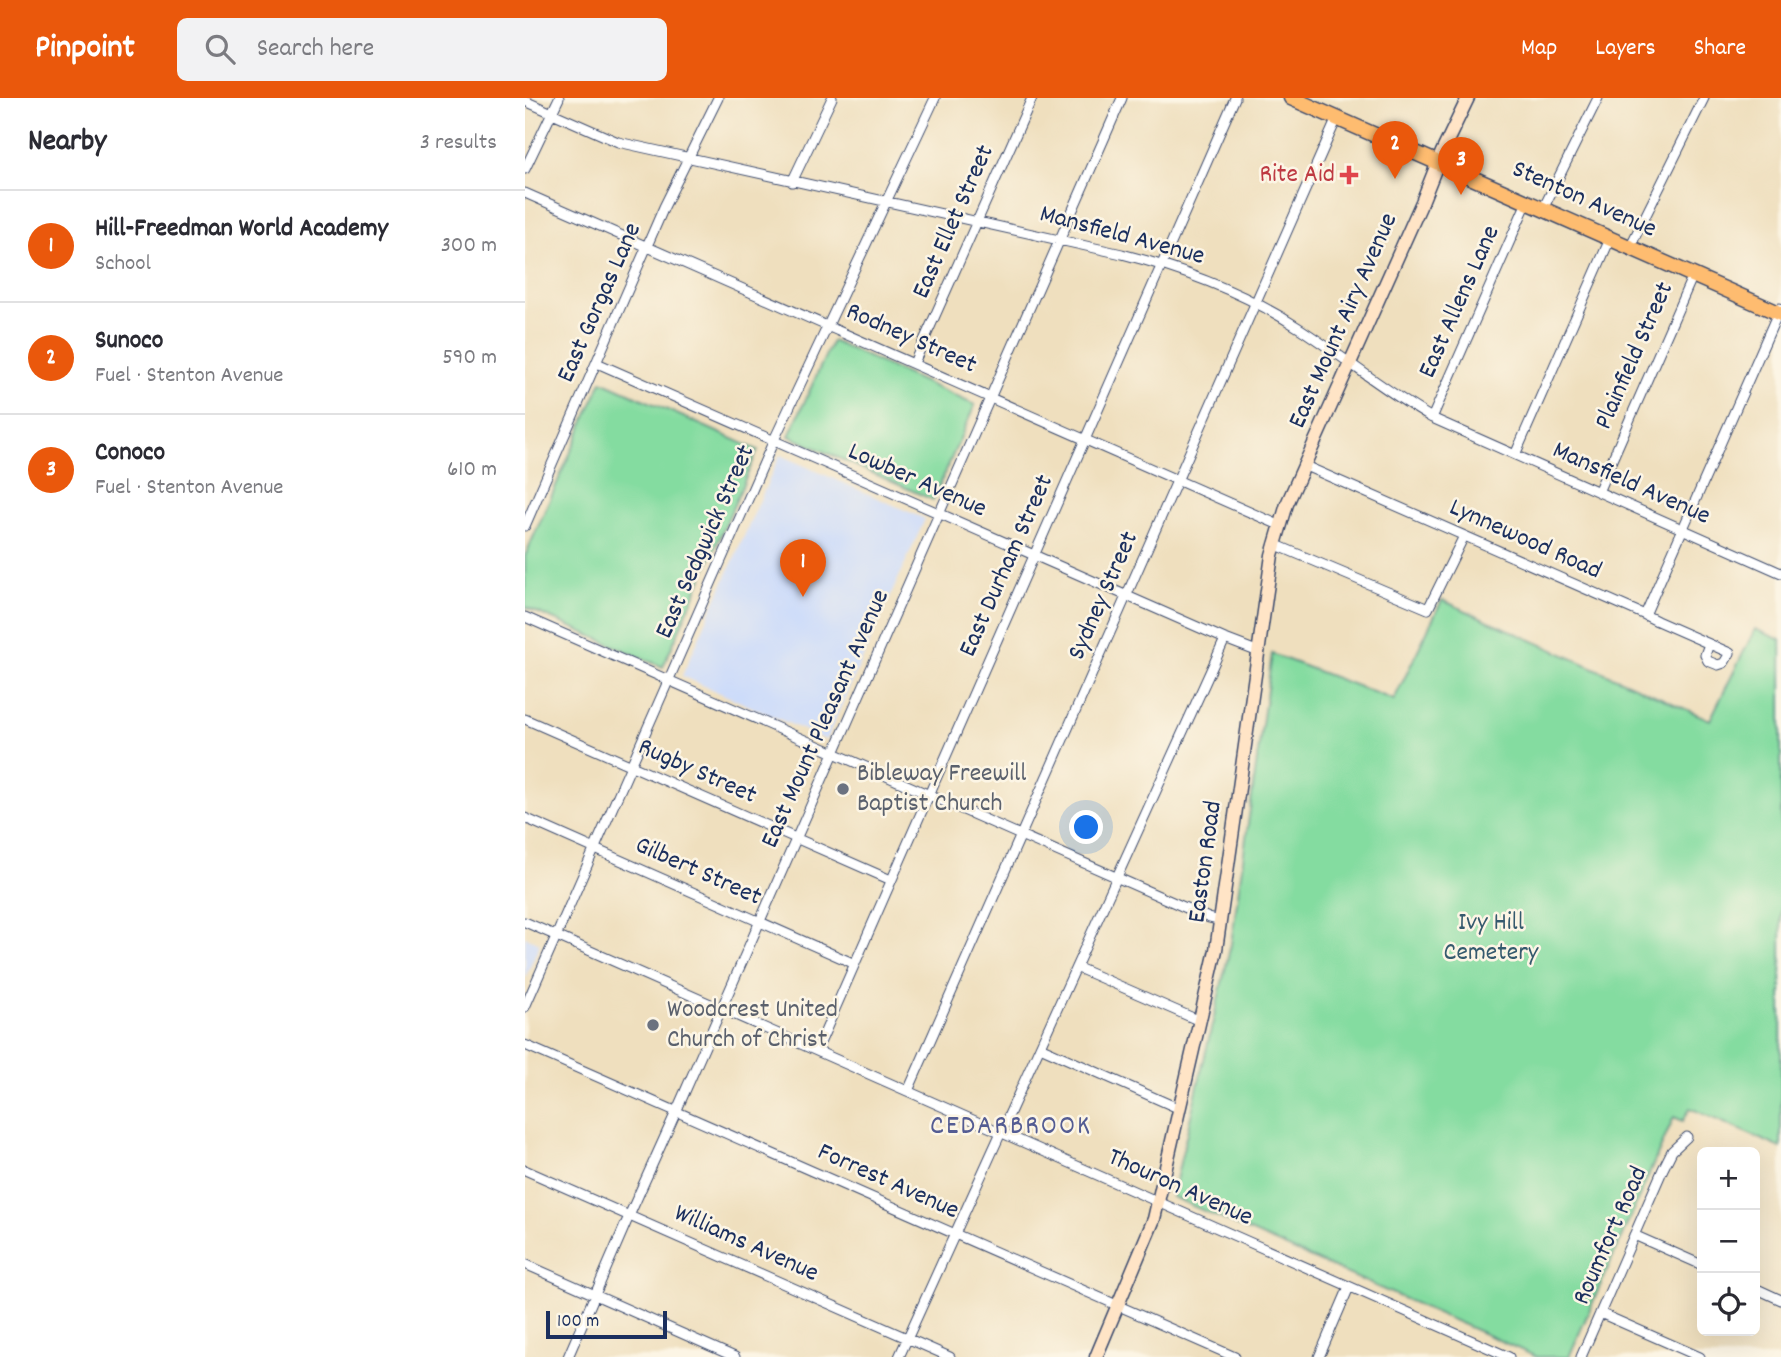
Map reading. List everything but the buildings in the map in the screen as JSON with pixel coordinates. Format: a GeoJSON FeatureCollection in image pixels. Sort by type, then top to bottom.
{"type":"FeatureCollection","features":[{"type":"Feature","properties":{"kind":"main road","name":"Stenton Avenue"},"geometry":{"type":"LineString","coordinates":[[1293,98],[1610,239],[1780,311]]}},
{"type":"Feature","properties":{"kind":"main road","name":"East Mount Airy Avenue"},"geometry":{"type":"LineString","coordinates":[[1279,525],[1303,465],[1422,202],[1437,162],[1468,98]]}},
{"type":"Feature","properties":{"kind":"main road","name":"Easton Road"},"geometry":{"type":"LineString","coordinates":[[1096,1357],[1150,1229],[1200,1021],[1221,921],[1274,544],[1279,525]]}},
{"type":"Feature","properties":{"kind":"street"},"geometry":{"type":"LineString","coordinates":[[525,169],[559,98]]}},
{"type":"Feature","properties":{"kind":"street","name":"East Gorgas Lane"},"geometry":{"type":"LineString","coordinates":[[525,526],[529,505],[597,363],[687,159],[718,98]]}},
{"type":"Feature","properties":{"kind":"street"},"geometry":{"type":"LineString","coordinates":[[792,182],[832,98]]}},
{"type":"Feature","properties":{"kind":"street","name":"East Sedgwick Street"},"geometry":{"type":"LineString","coordinates":[[525,1007],[774,440],[935,98]]}},
{"type":"Feature","properties":{"kind":"street","name":"East Ellet Street"},"geometry":{"type":"LineString","coordinates":[[914,363],[1032,98]]}},
{"type":"Feature","properties":{"kind":"street","name":"East Mount Pleasant Avenue"},"geometry":{"type":"LineString","coordinates":[[568,1357],[1122,98]]}},
{"type":"Feature","properties":{"kind":"street","name":"East Durham Street"},"geometry":{"type":"LineString","coordinates":[[817,1050],[1235,98]]}},
{"type":"Feature","properties":{"kind":"street"},"geometry":{"type":"LineString","coordinates":[[1543,209],[1598,98]]}},
{"type":"Feature","properties":{"kind":"street"},"geometry":{"type":"LineString","coordinates":[[1630,247],[1704,98]]}},
{"type":"Feature","properties":{"kind":"street","name":"Mansfield Avenue"},"geometry":{"type":"LineString","coordinates":[[525,101],[618,142],[1163,264],[1217,283],[1300,328],[1402,401],[1431,418],[1781,573]]}},
{"type":"Feature","properties":{"kind":"street","name":"Sydney Street"},"geometry":{"type":"LineString","coordinates":[[908,1091],[1337,118]]}},
{"type":"Feature","properties":{"kind":"street","name":"Rodney Street"},"geometry":{"type":"LineString","coordinates":[[525,193],[1279,525]]}},
{"type":"Feature","properties":{"kind":"street","name":"East Allens Lane"},"geometry":{"type":"LineString","coordinates":[[1431,418],[1527,202]]}},
{"type":"Feature","properties":{"kind":"street"},"geometry":{"type":"LineString","coordinates":[[1515,456],[1610,239]]}},
{"type":"Feature","properties":{"kind":"street","name":"Plainfield Street"},"geometry":{"type":"LineString","coordinates":[[1598,492],[1693,275]]}},
{"type":"Feature","properties":{"kind":"street"},"geometry":{"type":"LineString","coordinates":[[1645,615],[1780,311]]}},
{"type":"Feature","properties":{"kind":"street","name":"Lowber Avenue"},"geometry":{"type":"LineString","coordinates":[[597,363],[1127,597],[1259,652]]}},
{"type":"Feature","properties":{"kind":"street","name":"Lynnewood Road"},"geometry":{"type":"LineString","coordinates":[[1303,465],[1730,653],[1726,662],[1721,665],[1711,663],[1705,655],[1709,644]]}},
{"type":"Feature","properties":{"kind":"street"},"geometry":{"type":"LineString","coordinates":[[1274,544],[1428,609],[1464,536]]}},
{"type":"Feature","properties":{"kind":"street"},"geometry":{"type":"LineString","coordinates":[[525,617],[1117,878],[1221,921]]}},
{"type":"Feature","properties":{"kind":"street"},"geometry":{"type":"LineString","coordinates":[[899,1357],[1225,639]]}},
{"type":"Feature","properties":{"kind":"street","name":"Rugby Street"},"geometry":{"type":"LineString","coordinates":[[525,719],[891,880]]}},
{"type":"Feature","properties":{"kind":"street","name":"Gilbert Street"},"geometry":{"type":"LineString","coordinates":[[525,818],[855,964]]}},
{"type":"Feature","properties":{"kind":"street","name":"Thouron Avenue"},"geometry":{"type":"LineString","coordinates":[[525,922],[1509,1357]]}},
{"type":"Feature","properties":{"kind":"street"},"geometry":{"type":"LineString","coordinates":[[1076,967],[1200,1021]]}},
{"type":"Feature","properties":{"kind":"street","name":"Forrest Avenue"},"geometry":{"type":"LineString","coordinates":[[525,1045],[1235,1357]]}},
{"type":"Feature","properties":{"kind":"street"},"geometry":{"type":"LineString","coordinates":[[1040,1047],[1180,1109]]}},
{"type":"Feature","properties":{"kind":"street","name":"Roumfort Road"},"geometry":{"type":"LineString","coordinates":[[1581,1357],[1672,1151],[1687,1137]]}},
{"type":"Feature","properties":{"kind":"street","name":"Williams Avenue"},"geometry":{"type":"LineString","coordinates":[[525,1170],[950,1357]]}},
{"type":"Feature","properties":{"kind":"street"},"geometry":{"type":"LineString","coordinates":[[1634,1235],[1697,1263]]}},
{"type":"Feature","properties":{"kind":"street"},"geometry":{"type":"LineString","coordinates":[[525,1264],[735,1357]]}},
{"type":"Feature","properties":{"kind":"street"},"geometry":{"type":"LineString","coordinates":[[1318,1357],[1349,1287]]}},
{"type":"Feature","properties":{"kind":"street"},"geometry":{"type":"LineString","coordinates":[[1760,1290],[1781,1300]]}},
{"type":"Feature","properties":{"kind":"street"},"geometry":{"type":"LineString","coordinates":[[1600,1313],[1700,1357]]}},
{"type":"Feature","properties":{"kind":"shaded area"},"geometry":{"type":"Polygon","coordinates":[[[780,455],[925,519],[826,740],[682,676],[780,455]]]}},
{"type":"Feature","properties":{"kind":"shaded area"},"geometry":{"type":"Polygon","coordinates":[[[525,937],[540,943],[525,978],[525,937]]]}},
{"type":"Feature","properties":{"kind":"green space"},"geometry":{"type":"Polygon","coordinates":[[[832,341],[975,405],[933,500],[789,436],[832,341]]]}},
{"type":"Feature","properties":{"kind":"green space"},"geometry":{"type":"Polygon","coordinates":[[[602,381],[758,450],[663,667],[525,607],[525,556],[602,381]]]}},
{"type":"Feature","properties":{"kind":"green space","name":"Ivy Hill Cemetery"},"geometry":{"type":"Polygon","coordinates":[[[1442,600],[1710,720],[1755,629],[1781,640],[1781,1148],[1690,1108],[1683,1121],[1674,1117],[1569,1357],[1537,1357],[1172,1197],[1231,944],[1272,654],[1394,700],[1442,600]]]}},
{"type":"Feature","properties":{"kind":"place","name":"Rite Aid"},"geometry":{"type":"Point","coordinates":[1349,175]}},
{"type":"Feature","properties":{"kind":"place","name":"Sunoco"},"geometry":{"type":"Point","coordinates":[1395,179]}},
{"type":"Feature","properties":{"kind":"place","name":"Conoco"},"geometry":{"type":"Point","coordinates":[1461,195]}},
{"type":"Feature","properties":{"kind":"place","name":"Hill-Freedman World Academy"},"geometry":{"type":"Point","coordinates":[803,597]}},
{"type":"Feature","properties":{"kind":"place","name":"Bibleway Freewill Baptist Church"},"geometry":{"type":"Point","coordinates":[843,789]}},
{"type":"Feature","properties":{"kind":"place","name":"Woodcrest United Church of Christ"},"geometry":{"type":"Point","coordinates":[653,1025]}},
{"type":"Feature","properties":{"kind":"district","name":"CEDARBROOK"},"geometry":{"type":"Point","coordinates":[1011,1128]}}]}
